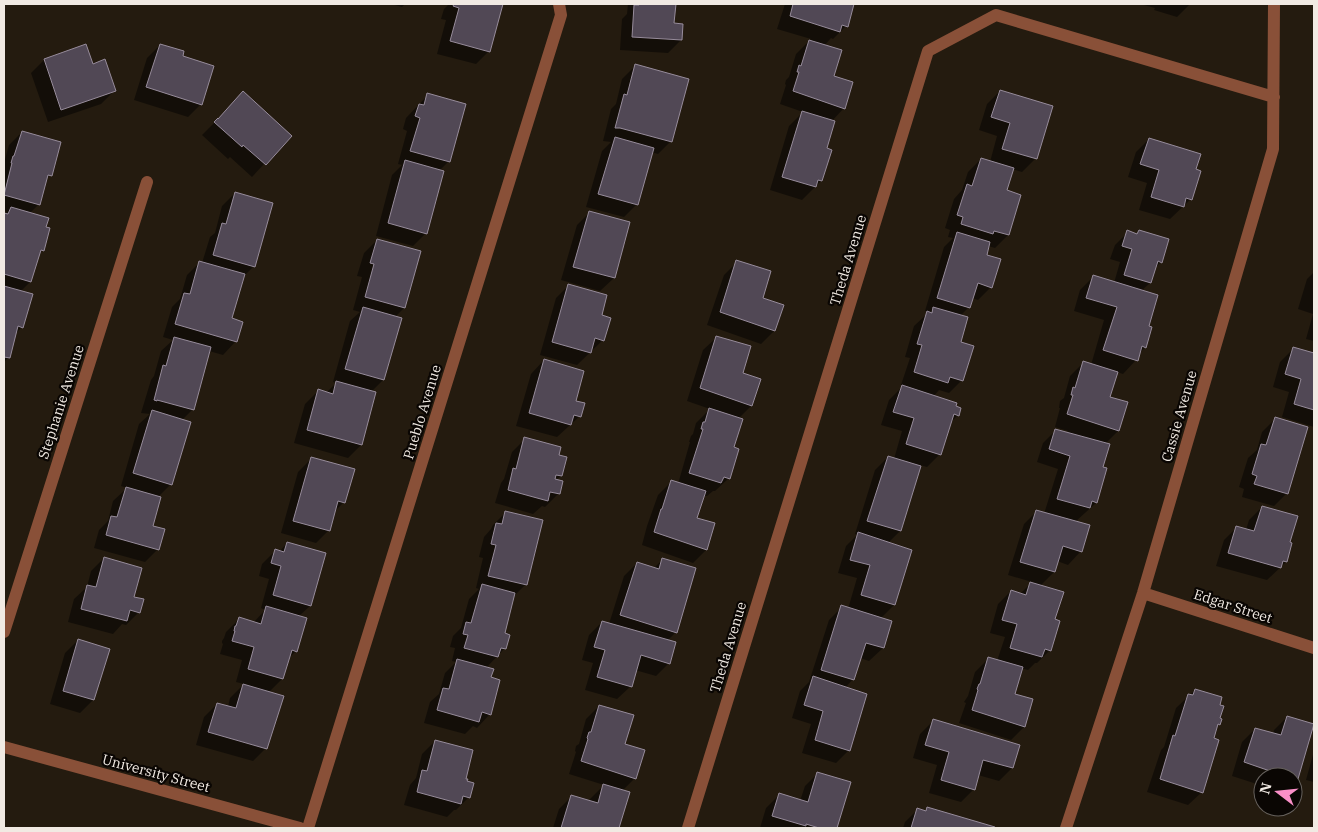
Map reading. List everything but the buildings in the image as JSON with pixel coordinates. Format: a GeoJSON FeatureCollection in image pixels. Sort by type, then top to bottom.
{"type":"FeatureCollection","features":[{"type":"Feature","properties":{"kind":"street","name":"Pueblo Avenue"},"geometry":{"type":"LineString","coordinates":[[308,828],[561,15],[559,4]]}},
{"type":"Feature","properties":{"kind":"street","name":"Cassie Avenue"},"geometry":{"type":"LineString","coordinates":[[1066,828],[1143,593],[1272,149],[1274,4]]}},
{"type":"Feature","properties":{"kind":"street","name":"Theda Avenue"},"geometry":{"type":"LineString","coordinates":[[688,828],[928,50],[996,15],[1274,97]]}},
{"type":"Feature","properties":{"kind":"street","name":"Stephanie Avenue"},"geometry":{"type":"LineString","coordinates":[[4,632],[146,182]]}},
{"type":"Feature","properties":{"kind":"street","name":"Edgar Street"},"geometry":{"type":"LineString","coordinates":[[1143,593],[1314,648]]}},
{"type":"Feature","properties":{"kind":"street","name":"University Street"},"geometry":{"type":"LineString","coordinates":[[4,747],[300,828]]}}]}
